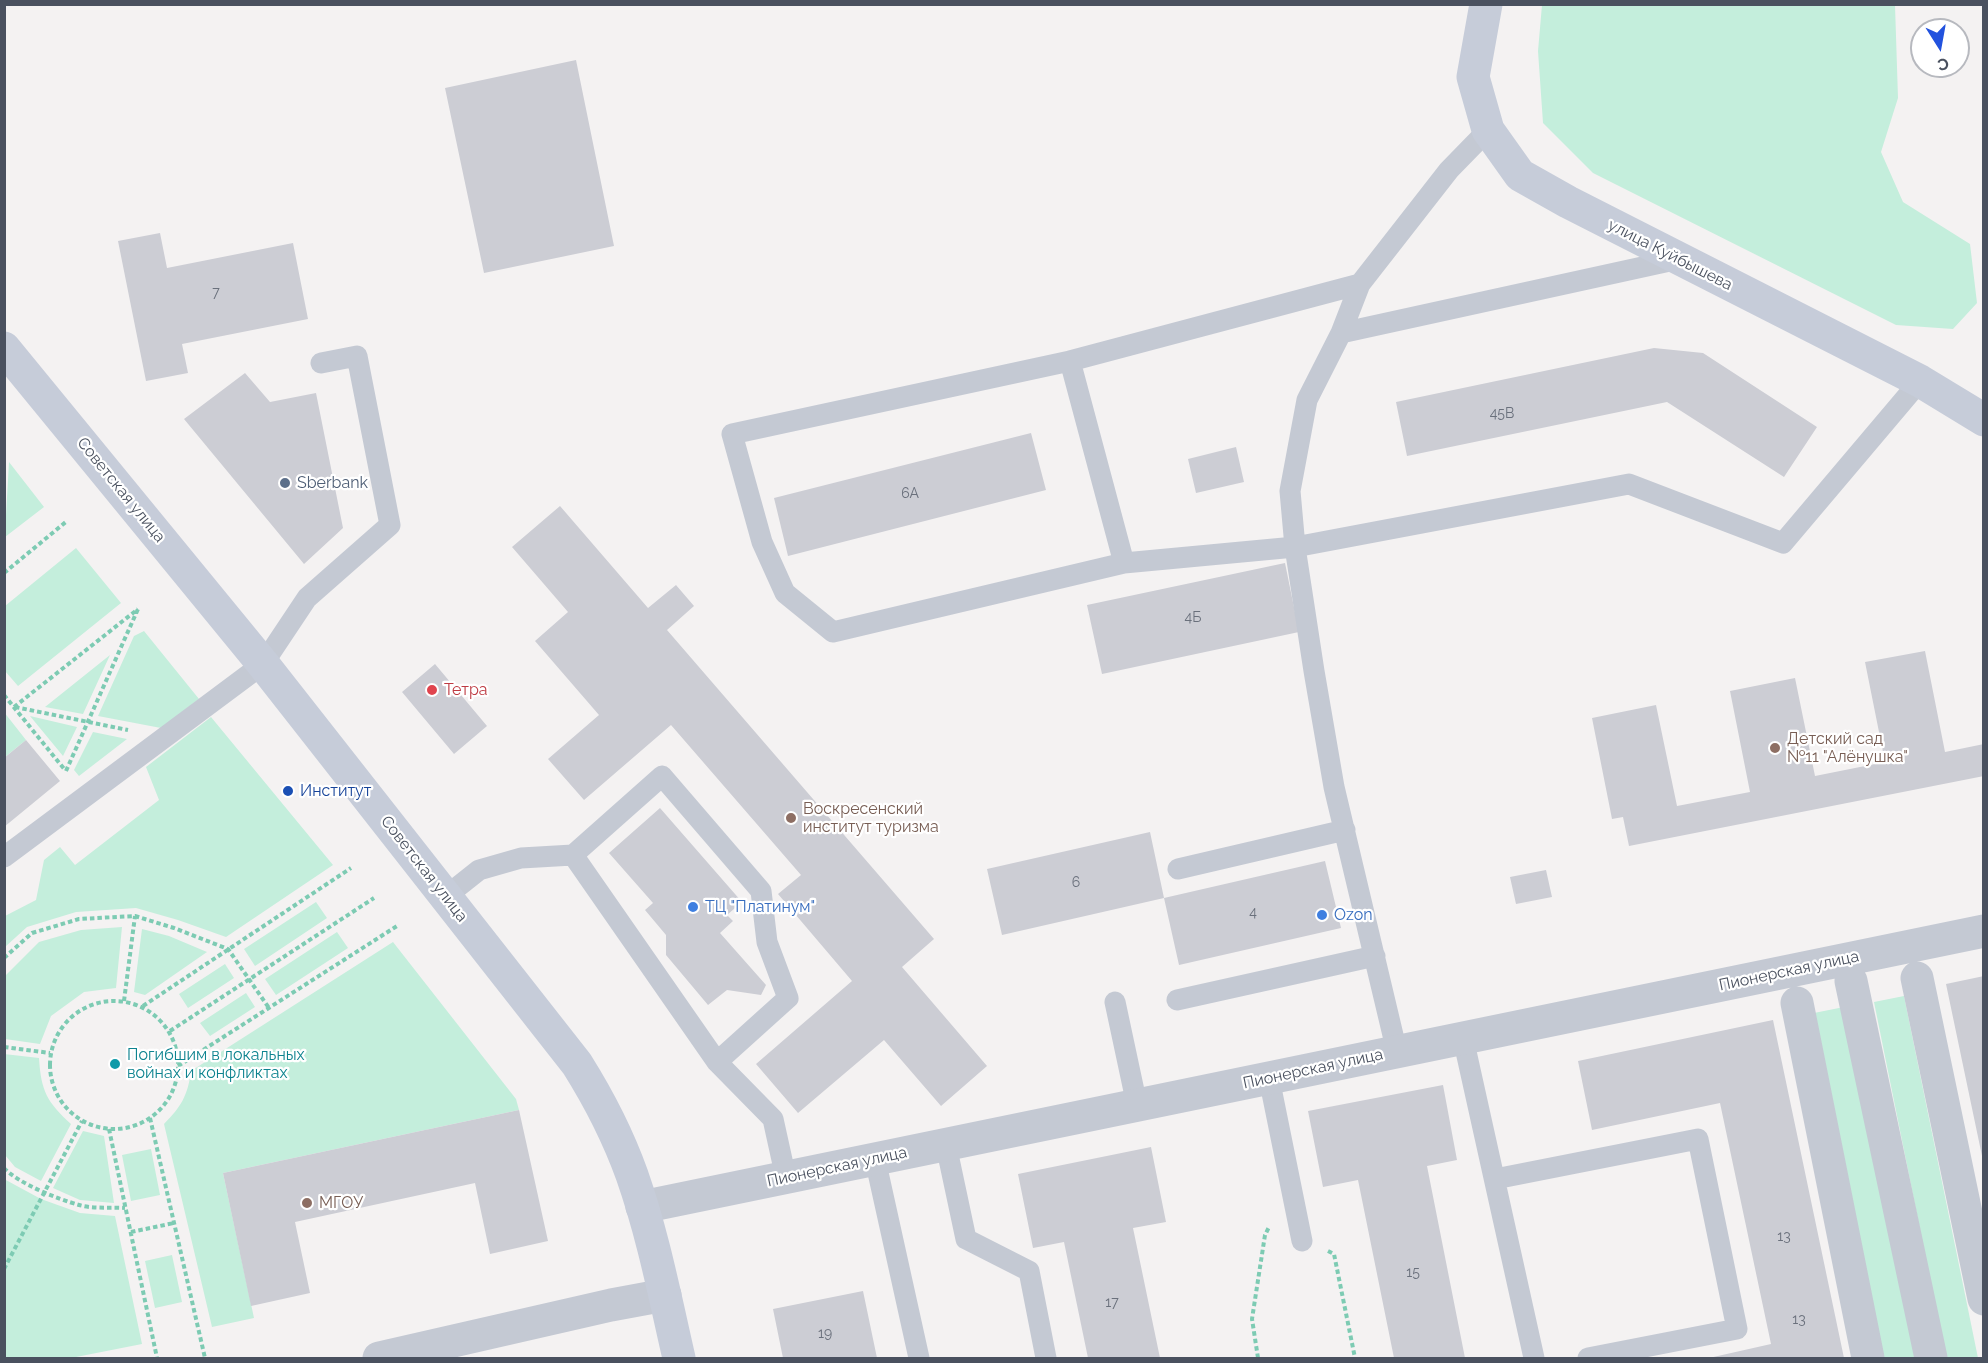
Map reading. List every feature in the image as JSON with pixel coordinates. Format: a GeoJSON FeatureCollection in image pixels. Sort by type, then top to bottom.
{"type":"FeatureCollection","features":[{"type":"Feature","properties":{"kind":"street","name":"улица Куйбышева"},"geometry":{"type":"LineString","coordinates":[[1486,4],[1473,78],[1488,130],[1520,175],[1568,202],[1920,381],[1983,420]]}},
{"type":"Feature","properties":{"kind":"street","name":"Советская улица"},"geometry":{"type":"LineString","coordinates":[[4,348],[263,664],[577,1064],[599,1101],[619,1143],[642,1207],[679,1359]]}},
{"type":"Feature","properties":{"kind":"street","name":"Пионерская улица"},"geometry":{"type":"LineString","coordinates":[[642,1207],[1983,931]]}},
{"type":"Feature","properties":{"kind":"street"},"geometry":{"type":"LineString","coordinates":[[1917,978],[1983,1299]]}},
{"type":"Feature","properties":{"kind":"street"},"geometry":{"type":"LineString","coordinates":[[1851,981],[1931,1359]]}},
{"type":"Feature","properties":{"kind":"street"},"geometry":{"type":"LineString","coordinates":[[1797,1003],[1868,1359]]}},
{"type":"Feature","properties":{"kind":"street"},"geometry":{"type":"LineString","coordinates":[[379,1359],[610,1305],[665,1295]]}},
{"type":"Feature","properties":{"kind":"lane"},"geometry":{"type":"LineString","coordinates":[[1397,1052],[1334,788],[1295,547],[1290,491],[1307,400],[1341,333],[1360,284],[1449,170],[1488,130]]}},
{"type":"Feature","properties":{"kind":"lane"},"geometry":{"type":"LineString","coordinates":[[1341,333],[1679,259]]}},
{"type":"Feature","properties":{"kind":"lane"},"geometry":{"type":"LineString","coordinates":[[1360,284],[1070,361],[732,434],[762,542],[785,593],[833,632],[1124,563],[1295,547],[1629,484],[1783,543],[1920,381]]}},
{"type":"Feature","properties":{"kind":"lane"},"geometry":{"type":"LineString","coordinates":[[4,857],[263,664],[307,598],[390,525],[357,356],[321,363]]}},
{"type":"Feature","properties":{"kind":"lane"},"geometry":{"type":"LineString","coordinates":[[1070,361],[1124,563]]}},
{"type":"Feature","properties":{"kind":"lane"},"geometry":{"type":"LineString","coordinates":[[445,897],[479,870],[521,858],[573,855],[662,776],[761,891],[767,942],[788,998],[717,1062]]}},
{"type":"Feature","properties":{"kind":"lane"},"geometry":{"type":"LineString","coordinates":[[1178,868],[1345,830]]}},
{"type":"Feature","properties":{"kind":"lane"},"geometry":{"type":"LineString","coordinates":[[573,855],[717,1062],[773,1119],[786,1178]]}},
{"type":"Feature","properties":{"kind":"lane"},"geometry":{"type":"LineString","coordinates":[[1177,1000],[1375,956]]}},
{"type":"Feature","properties":{"kind":"lane"},"geometry":{"type":"LineString","coordinates":[[1115,1002],[1137,1106]]}},
{"type":"Feature","properties":{"kind":"lane"},"geometry":{"type":"LineString","coordinates":[[1463,1038],[1534,1359]]}},
{"type":"Feature","properties":{"kind":"lane"},"geometry":{"type":"LineString","coordinates":[[1269,1078],[1302,1241]]}},
{"type":"Feature","properties":{"kind":"lane"},"geometry":{"type":"LineString","coordinates":[[1495,1179],[1698,1139],[1737,1329],[1588,1359]]}},
{"type":"Feature","properties":{"kind":"lane"},"geometry":{"type":"LineString","coordinates":[[946,1145],[966,1239],[1029,1271],[1046,1359]]}},
{"type":"Feature","properties":{"kind":"lane"},"geometry":{"type":"LineString","coordinates":[[875,1159],[919,1359]]}},
{"type":"Feature","properties":{"kind":"path"},"geometry":{"type":"LineString","coordinates":[[4,573],[67,521]]}},
{"type":"Feature","properties":{"kind":"path"},"geometry":{"type":"LineString","coordinates":[[14,707],[138,609],[66,771]]}},
{"type":"Feature","properties":{"kind":"path"},"geometry":{"type":"LineString","coordinates":[[4,695],[86,797]]}},
{"type":"Feature","properties":{"kind":"path"},"geometry":{"type":"LineString","coordinates":[[14,707],[165,738]]}},
{"type":"Feature","properties":{"kind":"path"},"geometry":{"type":"LineString","coordinates":[[142,1006],[351,868]]}},
{"type":"Feature","properties":{"kind":"path"},"geometry":{"type":"LineString","coordinates":[[170,1031],[374,898]]}},
{"type":"Feature","properties":{"kind":"path"},"geometry":{"type":"LineString","coordinates":[[124,1001],[135,916]]}},
{"type":"Feature","properties":{"kind":"path"},"geometry":{"type":"LineString","coordinates":[[4,958],[32,933],[79,920],[135,916],[174,928],[228,950],[269,1008]]}},
{"type":"Feature","properties":{"kind":"path"},"geometry":{"type":"LineString","coordinates":[[178,1066],[397,926]]}},
{"type":"Feature","properties":{"kind":"path"},"geometry":{"type":"LineString","coordinates":[[124,1001],[142,1006],[160,1018],[170,1031],[179,1057],[177,1081],[167,1102],[150,1118],[131,1127],[109,1129],[95,1127],[82,1121],[62,1103],[50,1079],[50,1053],[63,1023],[90,1004],[124,1001]]}},
{"type":"Feature","properties":{"kind":"path"},"geometry":{"type":"LineString","coordinates":[[4,1047],[50,1053]]}},
{"type":"Feature","properties":{"kind":"path"},"geometry":{"type":"LineString","coordinates":[[150,1118],[205,1359]]}},
{"type":"Feature","properties":{"kind":"path"},"geometry":{"type":"LineString","coordinates":[[4,1269],[82,1121]]}},
{"type":"Feature","properties":{"kind":"path"},"geometry":{"type":"LineString","coordinates":[[109,1129],[157,1359]]}},
{"type":"Feature","properties":{"kind":"path"},"geometry":{"type":"LineString","coordinates":[[4,1167],[10,1174],[44,1191],[81,1205],[125,1208]]}},
{"type":"Feature","properties":{"kind":"path"},"geometry":{"type":"LineString","coordinates":[[1258,1359],[1251,1318],[1265,1235],[1290,1182]]}},
{"type":"Feature","properties":{"kind":"path"},"geometry":{"type":"LineString","coordinates":[[131,1232],[174,1223]]}},
{"type":"Feature","properties":{"kind":"path"},"geometry":{"type":"LineString","coordinates":[[1302,1241],[1334,1254],[1355,1359]]}},
{"type":"Feature","properties":{"kind":"green space"},"geometry":{"type":"Polygon","coordinates":[[[1542,5],[1895,5],[1898,98],[1881,152],[1903,202],[1970,244],[1977,303],[1953,329],[1896,325],[1593,173],[1543,123],[1538,51],[1542,5]]]}},
{"type":"Feature","properties":{"kind":"green space"},"geometry":{"type":"Polygon","coordinates":[[[9,462],[44,507],[5,537],[5,533],[9,462]]]}},
{"type":"Feature","properties":{"kind":"green space"},"geometry":{"type":"Polygon","coordinates":[[[76,548],[121,603],[18,686],[5,671],[5,606],[76,548]]]}},
{"type":"Feature","properties":{"kind":"green space"},"geometry":{"type":"Polygon","coordinates":[[[144,631],[199,699],[161,728],[98,716],[134,636],[144,631]]]}},
{"type":"Feature","properties":{"kind":"green space"},"geometry":{"type":"Polygon","coordinates":[[[110,655],[83,714],[45,707],[110,655]]]}},
{"type":"Feature","properties":{"kind":"green space"},"geometry":{"type":"Polygon","coordinates":[[[4,712],[26,740],[5,757],[4,757],[4,712]]]}},
{"type":"Feature","properties":{"kind":"green space"},"geometry":{"type":"Polygon","coordinates":[[[30,716],[77,727],[63,756],[30,716]]]}},
{"type":"Feature","properties":{"kind":"green space"},"geometry":{"type":"Polygon","coordinates":[[[211,717],[333,865],[226,937],[136,908],[76,912],[27,927],[5,947],[5,916],[36,900],[44,860],[60,847],[75,865],[159,800],[146,767],[211,717]]]}},
{"type":"Feature","properties":{"kind":"green space"},"geometry":{"type":"Polygon","coordinates":[[[93,732],[127,739],[79,776],[74,770],[93,732]]]}},
{"type":"Feature","properties":{"kind":"green space"},"geometry":{"type":"Polygon","coordinates":[[[316,902],[327,918],[255,966],[244,949],[316,902]]]}},
{"type":"Feature","properties":{"kind":"green space"},"geometry":{"type":"Polygon","coordinates":[[[122,927],[116,988],[84,992],[51,1016],[40,1044],[5,1039],[5,976],[39,942],[81,930],[122,927]]]}},
{"type":"Feature","properties":{"kind":"green space"},"geometry":{"type":"Polygon","coordinates":[[[142,929],[169,936],[207,952],[145,995],[134,992],[142,929]]]}},
{"type":"Feature","properties":{"kind":"green space"},"geometry":{"type":"Polygon","coordinates":[[[337,932],[348,948],[276,995],[265,979],[337,932]]]}},
{"type":"Feature","properties":{"kind":"green space"},"geometry":{"type":"Polygon","coordinates":[[[393,942],[516,1099],[519,1110],[223,1173],[254,1318],[212,1327],[164,1124],[183,1100],[191,1071],[393,942]]]}},
{"type":"Feature","properties":{"kind":"green space"},"geometry":{"type":"Polygon","coordinates":[[[225,964],[234,978],[188,1008],[179,994],[225,964]]]}},
{"type":"Feature","properties":{"kind":"green space"},"geometry":{"type":"Polygon","coordinates":[[[246,993],[255,1007],[210,1036],[200,1023],[246,993]]]}},
{"type":"Feature","properties":{"kind":"green space"},"geometry":{"type":"Polygon","coordinates":[[[1904,996],[1978,1358],[1946,1358],[1874,1002],[1904,996]]]}},
{"type":"Feature","properties":{"kind":"green space"},"geometry":{"type":"Polygon","coordinates":[[[1844,1007],[1915,1358],[1884,1358],[1814,1013],[1844,1007]]]}},
{"type":"Feature","properties":{"kind":"green space"},"geometry":{"type":"Polygon","coordinates":[[[4,1054],[39,1058],[41,1079],[47,1095],[56,1109],[71,1124],[41,1181],[15,1167],[5,1155],[4,1054]]]}},
{"type":"Feature","properties":{"kind":"green space"},"geometry":{"type":"Polygon","coordinates":[[[83,1131],[104,1136],[114,1203],[80,1200],[53,1188],[83,1131]]]}},
{"type":"Feature","properties":{"kind":"green space"},"geometry":{"type":"Polygon","coordinates":[[[151,1149],[160,1195],[131,1201],[122,1155],[151,1149]]]}},
{"type":"Feature","properties":{"kind":"green space"},"geometry":{"type":"Polygon","coordinates":[[[4,1179],[41,1199],[80,1213],[115,1216],[142,1344],[71,1358],[5,1358],[4,1179]]]}},
{"type":"Feature","properties":{"kind":"green space"},"geometry":{"type":"Polygon","coordinates":[[[172,1255],[182,1302],[155,1308],[145,1261],[172,1255]]]}},
{"type":"Feature","properties":{"kind":"building"},"geometry":{"type":"Polygon","coordinates":[[[576,60],[614,246],[484,273],[445,88],[576,60]]]}},
{"type":"Feature","properties":{"kind":"building"},"geometry":{"type":"Polygon","coordinates":[[[160,233],[167,268],[293,243],[308,319],[182,344],[188,373],[146,381],[118,241],[160,233]]]}},
{"type":"Feature","properties":{"kind":"building"},"geometry":{"type":"Polygon","coordinates":[[[1654,348],[1703,353],[1817,427],[1784,477],[1667,402],[1407,456],[1396,402],[1654,348]]]}},
{"type":"Feature","properties":{"kind":"building","name":"Sberbank"},"geometry":{"type":"Polygon","coordinates":[[[245,373],[270,402],[316,393],[343,528],[304,564],[184,419],[245,373]]]}},
{"type":"Feature","properties":{"kind":"building"},"geometry":{"type":"Polygon","coordinates":[[[1031,433],[1046,490],[788,556],[774,498],[1031,433]]]}},
{"type":"Feature","properties":{"kind":"building"},"geometry":{"type":"Polygon","coordinates":[[[1236,447],[1244,482],[1196,493],[1188,459],[1236,447]]]}},
{"type":"Feature","properties":{"kind":"building","name":"Воскресенский институт туризма"},"geometry":{"type":"Polygon","coordinates":[[[560,506],[648,608],[676,585],[694,606],[667,630],[934,939],[902,967],[987,1066],[941,1106],[884,1040],[798,1113],[756,1064],[852,981],[778,894],[801,875],[671,725],[584,800],[548,759],[599,715],[535,641],[568,612],[512,547],[560,506]]]}},
{"type":"Feature","properties":{"kind":"building"},"geometry":{"type":"Polygon","coordinates":[[[1285,563],[1299,632],[1102,674],[1087,605],[1285,563]]]}},
{"type":"Feature","properties":{"kind":"building","name":"Детский сад №11 \"Алёнушка\""},"geometry":{"type":"Polygon","coordinates":[[[1925,651],[1945,752],[1984,744],[1984,776],[1629,846],[1623,817],[1612,819],[1592,718],[1656,705],[1677,806],[1750,792],[1730,691],[1795,678],[1815,776],[1885,762],[1865,662],[1925,651]]]}},
{"type":"Feature","properties":{"kind":"building"},"geometry":{"type":"Polygon","coordinates":[[[435,664],[487,726],[454,754],[402,692],[435,664]]]}},
{"type":"Feature","properties":{"kind":"building"},"geometry":{"type":"Polygon","coordinates":[[[26,740],[60,781],[4,827],[4,758],[26,740]]]}},
{"type":"Feature","properties":{"kind":"building","name":"ТЦ \"Платинум\""},"geometry":{"type":"Polygon","coordinates":[[[660,808],[742,902],[727,915],[733,921],[720,933],[766,985],[761,995],[727,990],[708,1005],[666,955],[666,935],[645,910],[653,903],[609,853],[660,808]]]}},
{"type":"Feature","properties":{"kind":"building"},"geometry":{"type":"Polygon","coordinates":[[[1150,832],[1164,898],[1002,935],[987,869],[1150,832]]]}},
{"type":"Feature","properties":{"kind":"building"},"geometry":{"type":"Polygon","coordinates":[[[1325,861],[1341,928],[1179,965],[1164,898],[1325,861]]]}},
{"type":"Feature","properties":{"kind":"building"},"geometry":{"type":"Polygon","coordinates":[[[1546,870],[1552,897],[1516,904],[1510,877],[1546,870]]]}},
{"type":"Feature","properties":{"kind":"building"},"geometry":{"type":"Polygon","coordinates":[[[1984,976],[1984,1156],[1982,1156],[1946,984],[1984,976]]]}},
{"type":"Feature","properties":{"kind":"building"},"geometry":{"type":"Polygon","coordinates":[[[1773,1020],[1844,1358],[1709,1358],[1771,1344],[1720,1103],[1592,1130],[1578,1061],[1773,1020]]]}},
{"type":"Feature","properties":{"kind":"building"},"geometry":{"type":"Polygon","coordinates":[[[1443,1085],[1457,1160],[1427,1166],[1465,1358],[1394,1358],[1358,1180],[1323,1187],[1308,1111],[1443,1085]]]}},
{"type":"Feature","properties":{"kind":"building","name":"МГОУ"},"geometry":{"type":"Polygon","coordinates":[[[519,1110],[548,1241],[490,1254],[475,1183],[295,1222],[310,1293],[251,1306],[223,1173],[519,1110]]]}},
{"type":"Feature","properties":{"kind":"building"},"geometry":{"type":"Polygon","coordinates":[[[1151,1147],[1166,1222],[1133,1228],[1160,1358],[1088,1358],[1064,1242],[1033,1248],[1018,1174],[1151,1147]]]}},
{"type":"Feature","properties":{"kind":"building"},"geometry":{"type":"Polygon","coordinates":[[[863,1291],[877,1358],[783,1358],[773,1309],[863,1291]]]}},
{"type":"Feature","properties":{"kind":"place","name":"Sberbank"},"geometry":{"type":"Point","coordinates":[285,483]}},
{"type":"Feature","properties":{"kind":"place","name":"Тетра"},"geometry":{"type":"Point","coordinates":[432,690]}},
{"type":"Feature","properties":{"kind":"place","name":"Детский сад №11 \"Алёнушка\""},"geometry":{"type":"Point","coordinates":[1775,748]}},
{"type":"Feature","properties":{"kind":"place","name":"Институт"},"geometry":{"type":"Point","coordinates":[288,791]}},
{"type":"Feature","properties":{"kind":"place","name":"Воскресенский институт туризма"},"geometry":{"type":"Point","coordinates":[791,818]}},
{"type":"Feature","properties":{"kind":"place","name":"ТЦ \"Платинум\""},"geometry":{"type":"Point","coordinates":[693,907]}},
{"type":"Feature","properties":{"kind":"place","name":"Ozon"},"geometry":{"type":"Point","coordinates":[1322,915]}},
{"type":"Feature","properties":{"kind":"place","name":"Погибшим в локальных войнах и конфликтах"},"geometry":{"type":"Point","coordinates":[115,1064]}},
{"type":"Feature","properties":{"kind":"place","name":"МГОУ"},"geometry":{"type":"Point","coordinates":[307,1203]}}]}
